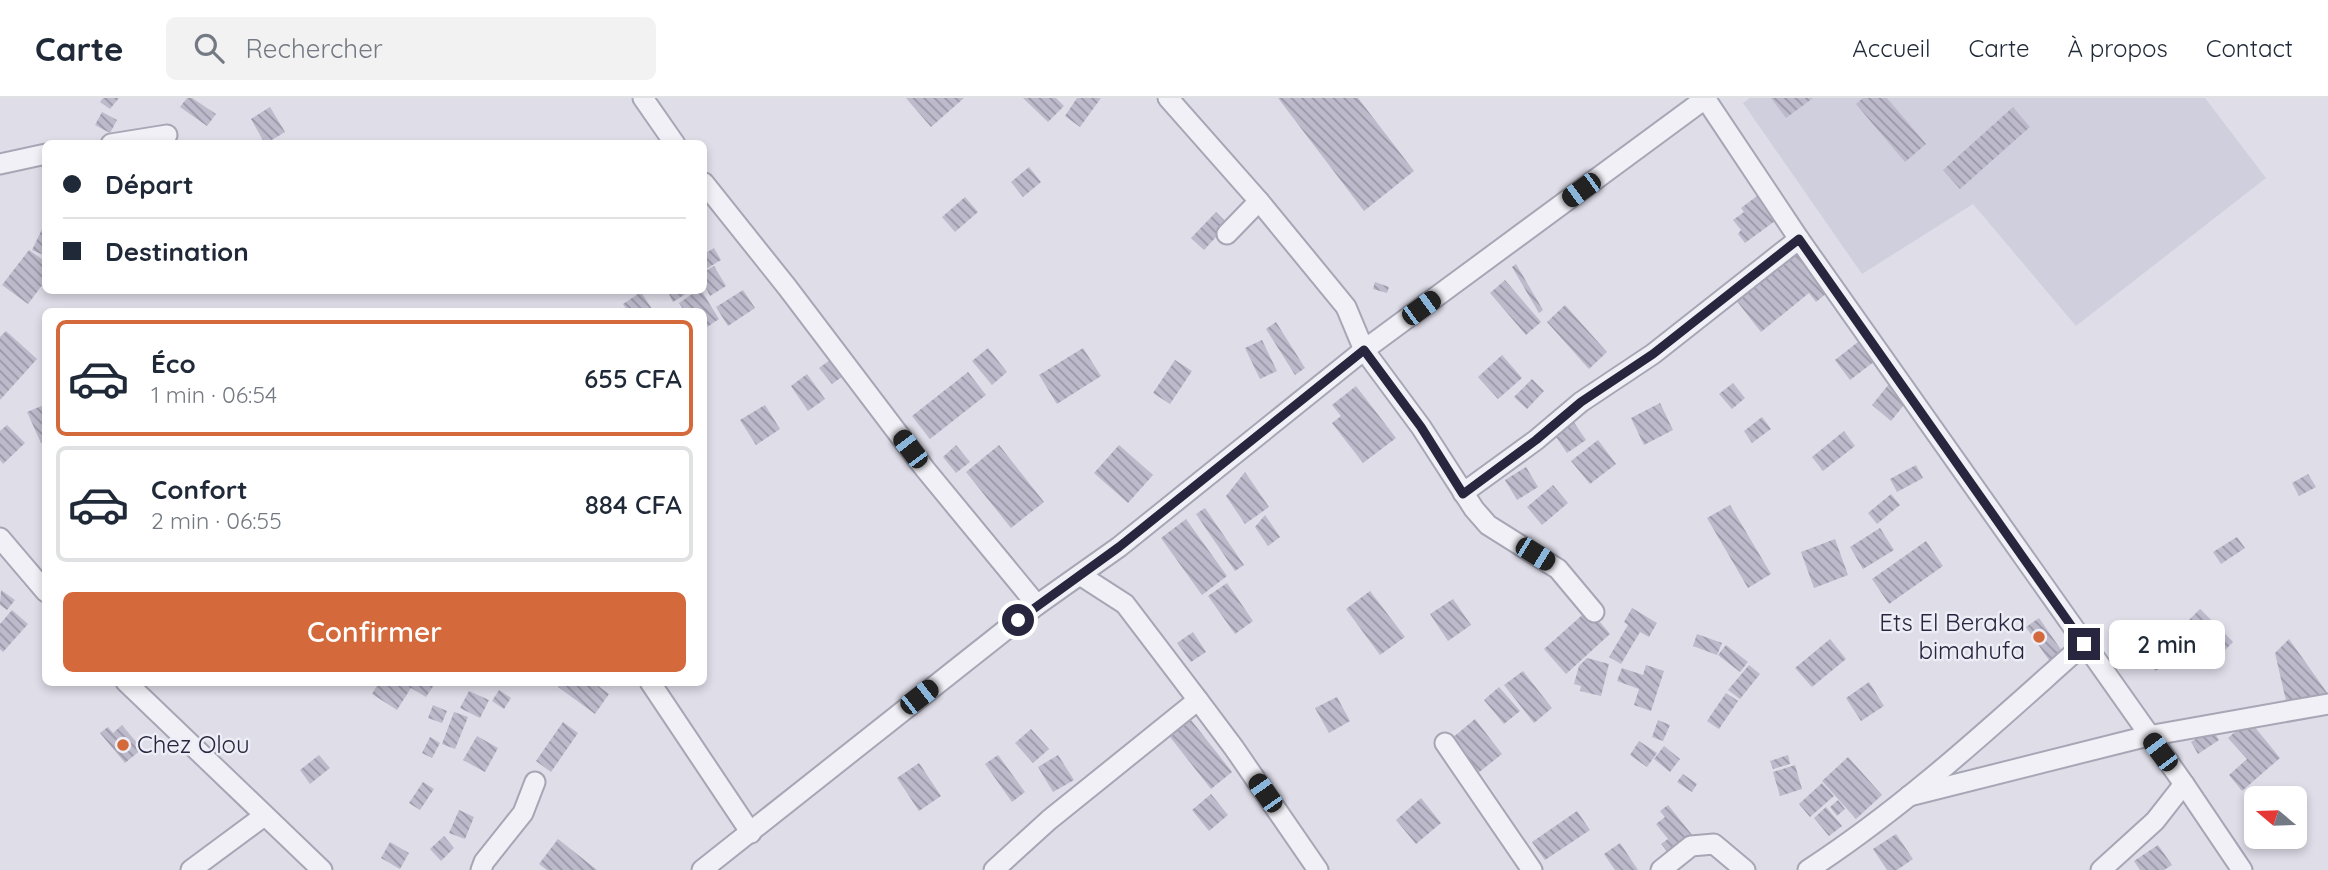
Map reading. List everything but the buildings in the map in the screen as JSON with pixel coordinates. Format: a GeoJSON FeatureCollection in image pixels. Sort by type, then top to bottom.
{"type":"FeatureCollection","features":[{"type":"Feature","properties":{"kind":"street"},"geometry":{"type":"LineString","coordinates":[[643,98],[672,140]]}},
{"type":"Feature","properties":{"kind":"street"},"geometry":{"type":"LineString","coordinates":[[1168,98],[1259,201],[1346,307],[1364,350],[1421,427],[1463,494],[1488,525],[1558,569],[1594,612]]}},
{"type":"Feature","properties":{"kind":"street"},"geometry":{"type":"LineString","coordinates":[[702,870],[1037,605],[1130,538],[1364,350],[1705,98],[1799,239],[2242,870]]}},
{"type":"Feature","properties":{"kind":"street"},"geometry":{"type":"LineString","coordinates":[[136,140],[167,135]]}},
{"type":"Feature","properties":{"kind":"street"},"geometry":{"type":"LineString","coordinates":[[0,164],[42,155]]}},
{"type":"Feature","properties":{"kind":"street"},"geometry":{"type":"LineString","coordinates":[[707,187],[795,297],[925,469],[1037,605]]}},
{"type":"Feature","properties":{"kind":"street"},"geometry":{"type":"LineString","coordinates":[[1227,234],[1259,201]]}},
{"type":"Feature","properties":{"kind":"street"},"geometry":{"type":"LineString","coordinates":[[1463,494],[1536,440],[1581,402],[1653,354],[1799,239]]}},
{"type":"Feature","properties":{"kind":"street"},"geometry":{"type":"LineString","coordinates":[[0,538],[42,587]]}},
{"type":"Feature","properties":{"kind":"street"},"geometry":{"type":"LineString","coordinates":[[1080,575],[1125,604],[1234,748],[1318,870]]}},
{"type":"Feature","properties":{"kind":"street"},"geometry":{"type":"LineString","coordinates":[[1808,870],[1853,841],[1909,796],[2084,644]]}},
{"type":"Feature","properties":{"kind":"street"},"geometry":{"type":"LineString","coordinates":[[130,686],[322,870]]}},
{"type":"Feature","properties":{"kind":"street"},"geometry":{"type":"LineString","coordinates":[[653,686],[751,833]]}},
{"type":"Feature","properties":{"kind":"street"},"geometry":{"type":"LineString","coordinates":[[994,870],[1049,820],[1198,700]]}},
{"type":"Feature","properties":{"kind":"street"},"geometry":{"type":"LineString","coordinates":[[1909,796],[2148,736],[2328,704]]}},
{"type":"Feature","properties":{"kind":"street"},"geometry":{"type":"LineString","coordinates":[[1445,743],[1532,870]]}},
{"type":"Feature","properties":{"kind":"street"},"geometry":{"type":"LineString","coordinates":[[481,870],[484,862],[523,813],[535,782]]}},
{"type":"Feature","properties":{"kind":"street"},"geometry":{"type":"LineString","coordinates":[[2101,870],[2155,821],[2184,784]]}},
{"type":"Feature","properties":{"kind":"street"},"geometry":{"type":"LineString","coordinates":[[191,870],[264,816]]}},
{"type":"Feature","properties":{"kind":"street"},"geometry":{"type":"LineString","coordinates":[[1661,870],[1691,846],[1714,844],[1745,870]]}},
{"type":"Feature","properties":{"kind":"shaded area"},"geometry":{"type":"Polygon","coordinates":[[[1750,98],[2205,98],[2266,178],[2076,326],[1973,204],[1862,274],[1743,103],[1750,98]]]}},
{"type":"Feature","properties":{"kind":"place","name":"Ets El Beraka bimahufa"},"geometry":{"type":"Point","coordinates":[2039,637]}},
{"type":"Feature","properties":{"kind":"place","name":"Chez Olou"},"geometry":{"type":"Point","coordinates":[123,745]}},
{"type":"Feature","properties":{"kind":"route"},"geometry":{"type":"LineString","coordinates":[[1018,620],[1119,547],[1364,350],[1421,427],[1463,494],[1536,440],[1581,402],[1653,354],[1799,239],[2084,644]]}}]}
